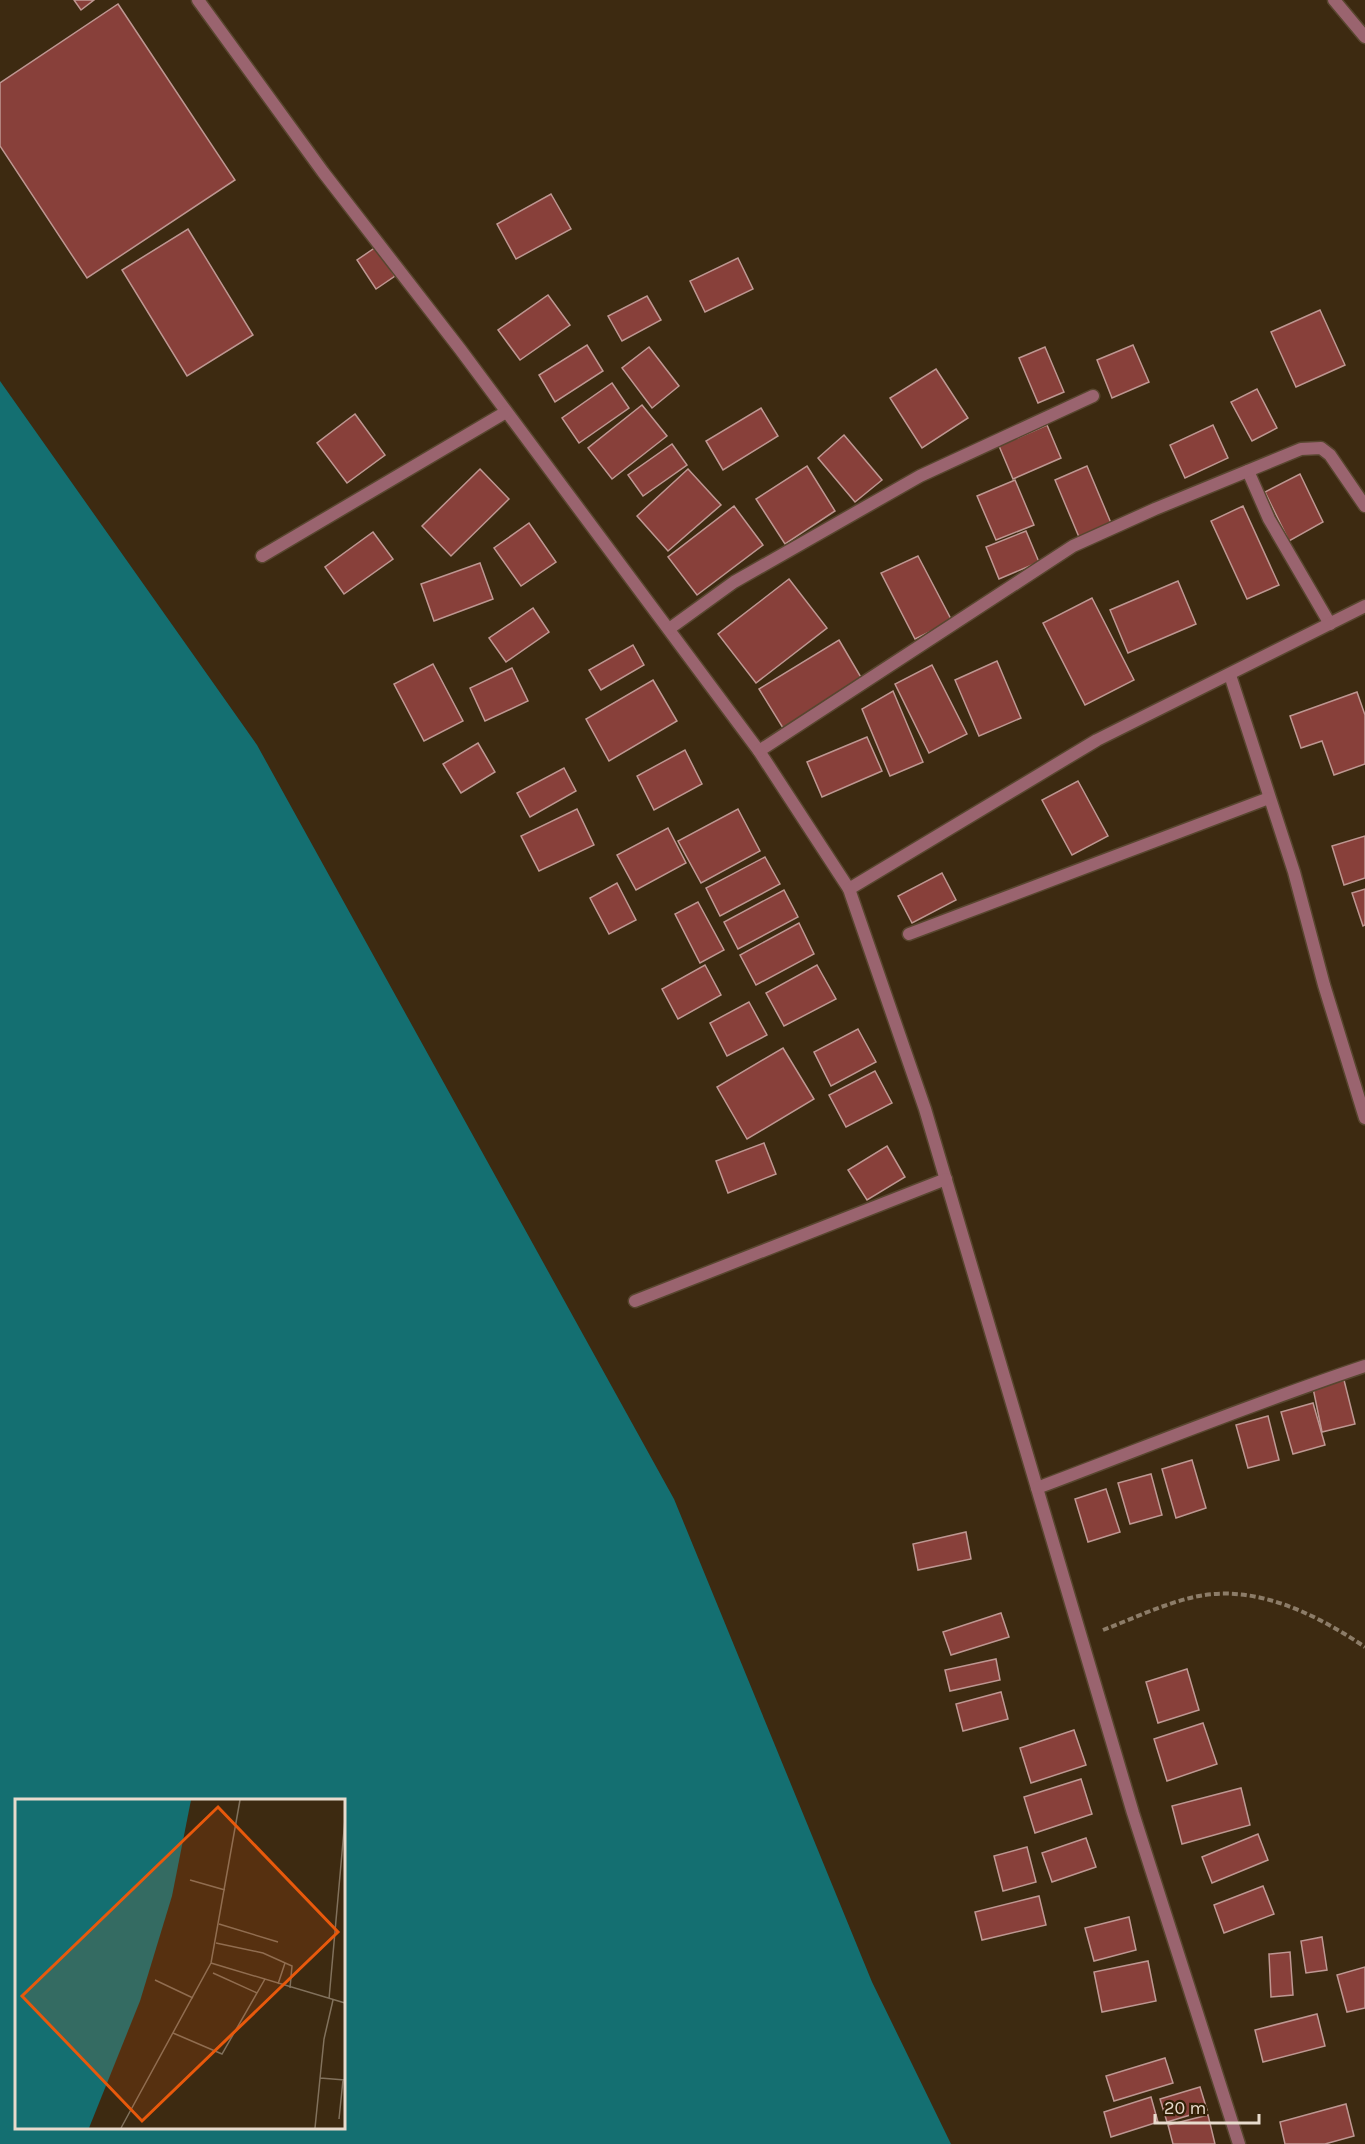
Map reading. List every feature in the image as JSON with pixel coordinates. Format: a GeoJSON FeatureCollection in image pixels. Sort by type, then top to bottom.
{"type":"FeatureCollection","features":[{"type":"Feature","properties":{"kind":"street"},"geometry":{"type":"LineString","coordinates":[[198,0],[323,172],[506,412],[759,751],[849,889],[925,1109],[1080,1639],[1239,2144]]}},
{"type":"Feature","properties":{"kind":"street"},"geometry":{"type":"LineString","coordinates":[[1334,0],[1365,36]]}},
{"type":"Feature","properties":{"kind":"street"},"geometry":{"type":"LineString","coordinates":[[669,629],[734,582],[920,476],[1093,396]]}},
{"type":"Feature","properties":{"kind":"street"},"geometry":{"type":"LineString","coordinates":[[262,556],[506,412]]}},
{"type":"Feature","properties":{"kind":"street"},"geometry":{"type":"LineString","coordinates":[[759,751],[1074,546],[1155,509],[1300,449],[1321,448],[1329,455],[1365,506]]}},
{"type":"Feature","properties":{"kind":"street"},"geometry":{"type":"LineString","coordinates":[[1248,471],[1273,528],[1330,624]]}},
{"type":"Feature","properties":{"kind":"street"},"geometry":{"type":"LineString","coordinates":[[849,889],[1096,740],[1365,606]]}},
{"type":"Feature","properties":{"kind":"street"},"geometry":{"type":"LineString","coordinates":[[1230,675],[1294,872],[1365,1118]]}},
{"type":"Feature","properties":{"kind":"street"},"geometry":{"type":"LineString","coordinates":[[909,934],[1269,798]]}},
{"type":"Feature","properties":{"kind":"street"},"geometry":{"type":"LineString","coordinates":[[635,1301],[946,1179]]}},
{"type":"Feature","properties":{"kind":"street"},"geometry":{"type":"LineString","coordinates":[[1037,1488],[1200,1428],[1287,1392],[1365,1366]]}},
{"type":"Feature","properties":{"kind":"path"},"geometry":{"type":"LineString","coordinates":[[1080,1639],[1193,1597],[1227,1592],[1277,1602],[1319,1619],[1365,1647]]}},
{"type":"Feature","properties":{"kind":"water"},"geometry":{"type":"Polygon","coordinates":[[[0,381],[257,745],[674,1499],[872,1982],[951,2144],[0,2144],[0,381]]]}},
{"type":"Feature","properties":{"kind":"building"},"geometry":{"type":"Polygon","coordinates":[[[74,0],[94,0],[81,10],[74,0]]]}},
{"type":"Feature","properties":{"kind":"building"},"geometry":{"type":"Polygon","coordinates":[[[118,4],[235,180],[87,278],[0,146],[0,83],[118,4]]]}},
{"type":"Feature","properties":{"kind":"building"},"geometry":{"type":"Polygon","coordinates":[[[551,194],[571,229],[516,259],[497,224],[551,194]]]}},
{"type":"Feature","properties":{"kind":"building"},"geometry":{"type":"Polygon","coordinates":[[[188,229],[253,335],[187,376],[122,270],[188,229]]]}},
{"type":"Feature","properties":{"kind":"building"},"geometry":{"type":"Polygon","coordinates":[[[376,247],[395,276],[376,289],[357,260],[376,247]]]}},
{"type":"Feature","properties":{"kind":"building"},"geometry":{"type":"Polygon","coordinates":[[[738,258],[753,289],[705,312],[690,281],[738,258]]]}},
{"type":"Feature","properties":{"kind":"building"},"geometry":{"type":"Polygon","coordinates":[[[548,295],[570,325],[520,360],[498,330],[548,295]]]}},
{"type":"Feature","properties":{"kind":"building"},"geometry":{"type":"Polygon","coordinates":[[[647,296],[661,320],[622,341],[608,316],[647,296]]]}},
{"type":"Feature","properties":{"kind":"building"},"geometry":{"type":"Polygon","coordinates":[[[1320,310],[1345,365],[1296,387],[1271,332],[1320,310]]]}},
{"type":"Feature","properties":{"kind":"building"},"geometry":{"type":"Polygon","coordinates":[[[587,345],[603,371],[555,402],[539,375],[587,345]]]}},
{"type":"Feature","properties":{"kind":"building"},"geometry":{"type":"Polygon","coordinates":[[[1133,345],[1149,382],[1112,398],[1097,360],[1133,345]]]}},
{"type":"Feature","properties":{"kind":"building"},"geometry":{"type":"Polygon","coordinates":[[[649,347],[679,386],[652,408],[622,368],[649,347]]]}},
{"type":"Feature","properties":{"kind":"building"},"geometry":{"type":"Polygon","coordinates":[[[1045,347],[1064,392],[1038,403],[1019,358],[1045,347]]]}},
{"type":"Feature","properties":{"kind":"building"},"geometry":{"type":"Polygon","coordinates":[[[936,369],[968,418],[922,448],[890,398],[936,369]]]}},
{"type":"Feature","properties":{"kind":"building"},"geometry":{"type":"Polygon","coordinates":[[[612,383],[629,408],[579,443],[562,418],[612,383]]]}},
{"type":"Feature","properties":{"kind":"building"},"geometry":{"type":"Polygon","coordinates":[[[1257,389],[1277,428],[1252,441],[1231,402],[1257,389]]]}},
{"type":"Feature","properties":{"kind":"building"},"geometry":{"type":"Polygon","coordinates":[[[642,405],[667,436],[612,479],[588,448],[642,405]]]}},
{"type":"Feature","properties":{"kind":"building"},"geometry":{"type":"Polygon","coordinates":[[[761,408],[778,436],[723,470],[706,441],[761,408]]]}},
{"type":"Feature","properties":{"kind":"building"},"geometry":{"type":"Polygon","coordinates":[[[355,414],[385,455],[347,483],[317,443],[355,414]]]}},
{"type":"Feature","properties":{"kind":"building"},"geometry":{"type":"Polygon","coordinates":[[[1047,425],[1061,458],[1013,479],[999,446],[1047,425]]]}},
{"type":"Feature","properties":{"kind":"building"},"geometry":{"type":"Polygon","coordinates":[[[1213,425],[1228,458],[1185,478],[1170,445],[1213,425]]]}},
{"type":"Feature","properties":{"kind":"building"},"geometry":{"type":"Polygon","coordinates":[[[844,435],[882,480],[855,502],[818,458],[844,435]]]}},
{"type":"Feature","properties":{"kind":"building"},"geometry":{"type":"Polygon","coordinates":[[[672,444],[687,465],[643,496],[628,475],[672,444]]]}},
{"type":"Feature","properties":{"kind":"building"},"geometry":{"type":"Polygon","coordinates":[[[807,466],[835,511],[785,544],[756,499],[807,466]]]}},
{"type":"Feature","properties":{"kind":"building"},"geometry":{"type":"Polygon","coordinates":[[[1087,466],[1111,523],[1079,537],[1055,480],[1087,466]]]}},
{"type":"Feature","properties":{"kind":"building"},"geometry":{"type":"Polygon","coordinates":[[[480,469],[509,499],[451,556],[422,526],[480,469]]]}},
{"type":"Feature","properties":{"kind":"building"},"geometry":{"type":"Polygon","coordinates":[[[688,469],[721,505],[668,551],[637,516],[688,469]]]}},
{"type":"Feature","properties":{"kind":"building"},"geometry":{"type":"Polygon","coordinates":[[[1300,474],[1323,522],[1289,541],[1265,492],[1300,474]]]}},
{"type":"Feature","properties":{"kind":"building"},"geometry":{"type":"Polygon","coordinates":[[[1015,480],[1034,525],[996,540],[977,496],[1015,480]]]}},
{"type":"Feature","properties":{"kind":"building"},"geometry":{"type":"Polygon","coordinates":[[[734,506],[763,545],[697,595],[668,557],[734,506]]]}},
{"type":"Feature","properties":{"kind":"building"},"geometry":{"type":"Polygon","coordinates":[[[1243,506],[1279,585],[1247,599],[1211,521],[1243,506]]]}},
{"type":"Feature","properties":{"kind":"building"},"geometry":{"type":"Polygon","coordinates":[[[529,523],[556,562],[521,586],[494,548],[529,523]]]}},
{"type":"Feature","properties":{"kind":"building"},"geometry":{"type":"Polygon","coordinates":[[[1026,531],[1039,562],[999,579],[986,547],[1026,531]]]}},
{"type":"Feature","properties":{"kind":"building"},"geometry":{"type":"Polygon","coordinates":[[[373,532],[393,559],[344,594],[325,567],[373,532]]]}},
{"type":"Feature","properties":{"kind":"building"},"geometry":{"type":"Polygon","coordinates":[[[918,556],[952,621],[915,639],[881,573],[918,556]]]}},
{"type":"Feature","properties":{"kind":"building"},"geometry":{"type":"Polygon","coordinates":[[[480,563],[493,599],[434,621],[421,584],[480,563]]]}},
{"type":"Feature","properties":{"kind":"building"},"geometry":{"type":"Polygon","coordinates":[[[789,579],[827,628],[756,683],[718,634],[789,579]]]}},
{"type":"Feature","properties":{"kind":"building"},"geometry":{"type":"Polygon","coordinates":[[[1178,581],[1196,624],[1128,653],[1110,610],[1178,581]]]}},
{"type":"Feature","properties":{"kind":"building"},"geometry":{"type":"Polygon","coordinates":[[[1092,598],[1134,680],[1085,705],[1043,623],[1092,598]]]}},
{"type":"Feature","properties":{"kind":"building"},"geometry":{"type":"Polygon","coordinates":[[[533,608],[549,632],[506,662],[489,638],[533,608]]]}},
{"type":"Feature","properties":{"kind":"building"},"geometry":{"type":"Polygon","coordinates":[[[839,640],[862,679],[783,728],[759,689],[839,640]]]}},
{"type":"Feature","properties":{"kind":"building"},"geometry":{"type":"Polygon","coordinates":[[[633,645],[644,665],[601,690],[589,670],[633,645]]]}},
{"type":"Feature","properties":{"kind":"building"},"geometry":{"type":"Polygon","coordinates":[[[997,661],[1021,718],[979,736],[955,680],[997,661]]]}},
{"type":"Feature","properties":{"kind":"building"},"geometry":{"type":"Polygon","coordinates":[[[433,664],[463,721],[424,741],[394,684],[433,664]]]}},
{"type":"Feature","properties":{"kind":"building"},"geometry":{"type":"Polygon","coordinates":[[[932,665],[967,734],[929,753],[895,684],[932,665]]]}},
{"type":"Feature","properties":{"kind":"building"},"geometry":{"type":"Polygon","coordinates":[[[512,668],[528,701],[485,721],[470,688],[512,668]]]}},
{"type":"Feature","properties":{"kind":"building"},"geometry":{"type":"Polygon","coordinates":[[[653,680],[677,721],[609,761],[586,719],[653,680]]]}},
{"type":"Feature","properties":{"kind":"building"},"geometry":{"type":"Polygon","coordinates":[[[893,691],[923,762],[890,776],[862,709],[893,691]]]}},
{"type":"Feature","properties":{"kind":"building"},"geometry":{"type":"Polygon","coordinates":[[[1357,692],[1365,715],[1365,764],[1334,775],[1322,741],[1301,748],[1290,716],[1357,692]]]}},
{"type":"Feature","properties":{"kind":"building"},"geometry":{"type":"Polygon","coordinates":[[[867,737],[882,771],[822,797],[807,762],[867,737]]]}},
{"type":"Feature","properties":{"kind":"building"},"geometry":{"type":"Polygon","coordinates":[[[478,743],[495,772],[461,793],[443,764],[478,743]]]}},
{"type":"Feature","properties":{"kind":"building"},"geometry":{"type":"Polygon","coordinates":[[[685,750],[702,784],[654,810],[637,776],[685,750]]]}},
{"type":"Feature","properties":{"kind":"building"},"geometry":{"type":"Polygon","coordinates":[[[564,768],[576,791],[530,817],[517,793],[564,768]]]}},
{"type":"Feature","properties":{"kind":"building"},"geometry":{"type":"Polygon","coordinates":[[[1078,781],[1108,836],[1072,855],[1042,800],[1078,781]]]}},
{"type":"Feature","properties":{"kind":"building"},"geometry":{"type":"Polygon","coordinates":[[[577,809],[594,845],[539,871],[521,836],[577,809]]]}},
{"type":"Feature","properties":{"kind":"building"},"geometry":{"type":"Polygon","coordinates":[[[738,809],[760,851],[701,883],[678,841],[738,809]]]}},
{"type":"Feature","properties":{"kind":"building"},"geometry":{"type":"Polygon","coordinates":[[[668,828],[686,863],[636,890],[617,855],[668,828]]]}},
{"type":"Feature","properties":{"kind":"building"},"geometry":{"type":"Polygon","coordinates":[[[1365,836],[1365,878],[1344,885],[1332,846],[1365,836]]]}},
{"type":"Feature","properties":{"kind":"building"},"geometry":{"type":"Polygon","coordinates":[[[765,857],[780,884],[720,916],[706,888],[765,857]]]}},
{"type":"Feature","properties":{"kind":"building"},"geometry":{"type":"Polygon","coordinates":[[[942,873],[956,900],[912,923],[898,896],[942,873]]]}},
{"type":"Feature","properties":{"kind":"building"},"geometry":{"type":"Polygon","coordinates":[[[617,883],[636,920],[609,934],[590,898],[617,883]]]}},
{"type":"Feature","properties":{"kind":"building"},"geometry":{"type":"Polygon","coordinates":[[[1365,889],[1365,925],[1363,926],[1352,893],[1365,889]]]}},
{"type":"Feature","properties":{"kind":"building"},"geometry":{"type":"Polygon","coordinates":[[[784,890],[798,917],[738,949],[724,922],[784,890]]]}},
{"type":"Feature","properties":{"kind":"building"},"geometry":{"type":"Polygon","coordinates":[[[698,902],[724,950],[700,963],[675,914],[698,902]]]}},
{"type":"Feature","properties":{"kind":"building"},"geometry":{"type":"Polygon","coordinates":[[[799,923],[814,954],[756,985],[740,955],[799,923]]]}},
{"type":"Feature","properties":{"kind":"building"},"geometry":{"type":"Polygon","coordinates":[[[705,965],[721,995],[678,1019],[662,989],[705,965]]]}},
{"type":"Feature","properties":{"kind":"building"},"geometry":{"type":"Polygon","coordinates":[[[817,965],[836,999],[784,1026],[766,993],[817,965]]]}},
{"type":"Feature","properties":{"kind":"building"},"geometry":{"type":"Polygon","coordinates":[[[749,1002],[767,1035],[727,1056],[710,1023],[749,1002]]]}},
{"type":"Feature","properties":{"kind":"building"},"geometry":{"type":"Polygon","coordinates":[[[858,1029],[876,1062],[831,1086],[814,1052],[858,1029]]]}},
{"type":"Feature","properties":{"kind":"building"},"geometry":{"type":"Polygon","coordinates":[[[783,1048],[814,1099],[747,1139],[717,1087],[783,1048]]]}},
{"type":"Feature","properties":{"kind":"building"},"geometry":{"type":"Polygon","coordinates":[[[875,1071],[892,1103],[846,1127],[829,1095],[875,1071]]]}},
{"type":"Feature","properties":{"kind":"building"},"geometry":{"type":"Polygon","coordinates":[[[764,1143],[776,1174],[728,1193],[716,1161],[764,1143]]]}},
{"type":"Feature","properties":{"kind":"building"},"geometry":{"type":"Polygon","coordinates":[[[887,1146],[905,1177],[867,1200],[848,1170],[887,1146]]]}},
{"type":"Feature","properties":{"kind":"building"},"geometry":{"type":"Polygon","coordinates":[[[1344,1380],[1355,1424],[1322,1432],[1313,1388],[1344,1380]]]}},
{"type":"Feature","properties":{"kind":"building"},"geometry":{"type":"Polygon","coordinates":[[[1313,1403],[1325,1445],[1293,1454],[1281,1412],[1313,1403]]]}},
{"type":"Feature","properties":{"kind":"building"},"geometry":{"type":"Polygon","coordinates":[[[1268,1416],[1279,1460],[1248,1468],[1236,1425],[1268,1416]]]}},
{"type":"Feature","properties":{"kind":"building"},"geometry":{"type":"Polygon","coordinates":[[[1192,1460],[1206,1508],[1176,1518],[1162,1469],[1192,1460]]]}},
{"type":"Feature","properties":{"kind":"building"},"geometry":{"type":"Polygon","coordinates":[[[1151,1474],[1162,1515],[1130,1524],[1118,1483],[1151,1474]]]}},
{"type":"Feature","properties":{"kind":"building"},"geometry":{"type":"Polygon","coordinates":[[[1106,1489],[1120,1532],[1088,1542],[1075,1499],[1106,1489]]]}},
{"type":"Feature","properties":{"kind":"building"},"geometry":{"type":"Polygon","coordinates":[[[966,1532],[971,1559],[918,1570],[913,1544],[966,1532]]]}},
{"type":"Feature","properties":{"kind":"building"},"geometry":{"type":"Polygon","coordinates":[[[1001,1613],[1009,1637],[951,1655],[943,1632],[1001,1613]]]}},
{"type":"Feature","properties":{"kind":"building"},"geometry":{"type":"Polygon","coordinates":[[[996,1659],[1000,1680],[950,1691],[945,1670],[996,1659]]]}},
{"type":"Feature","properties":{"kind":"building"},"geometry":{"type":"Polygon","coordinates":[[[1187,1669],[1199,1710],[1158,1723],[1146,1682],[1187,1669]]]}},
{"type":"Feature","properties":{"kind":"building"},"geometry":{"type":"Polygon","coordinates":[[[1001,1692],[1008,1719],[963,1731],[956,1704],[1001,1692]]]}},
{"type":"Feature","properties":{"kind":"building"},"geometry":{"type":"Polygon","coordinates":[[[1203,1723],[1217,1764],[1167,1781],[1154,1739],[1203,1723]]]}},
{"type":"Feature","properties":{"kind":"building"},"geometry":{"type":"Polygon","coordinates":[[[1074,1730],[1086,1765],[1031,1783],[1020,1748],[1074,1730]]]}},
{"type":"Feature","properties":{"kind":"building"},"geometry":{"type":"Polygon","coordinates":[[[1081,1779],[1092,1814],[1035,1833],[1024,1797],[1081,1779]]]}},
{"type":"Feature","properties":{"kind":"building"},"geometry":{"type":"Polygon","coordinates":[[[1241,1788],[1250,1825],[1182,1844],[1172,1806],[1241,1788]]]}},
{"type":"Feature","properties":{"kind":"building"},"geometry":{"type":"Polygon","coordinates":[[[1258,1834],[1268,1860],[1212,1883],[1202,1857],[1258,1834]]]}},
{"type":"Feature","properties":{"kind":"building"},"geometry":{"type":"Polygon","coordinates":[[[1086,1838],[1096,1867],[1052,1882],[1042,1853],[1086,1838]]]}},
{"type":"Feature","properties":{"kind":"building"},"geometry":{"type":"Polygon","coordinates":[[[1027,1847],[1036,1882],[1003,1891],[994,1856],[1027,1847]]]}},
{"type":"Feature","properties":{"kind":"building"},"geometry":{"type":"Polygon","coordinates":[[[1263,1886],[1274,1914],[1224,1933],[1214,1905],[1263,1886]]]}},
{"type":"Feature","properties":{"kind":"building"},"geometry":{"type":"Polygon","coordinates":[[[1039,1896],[1046,1925],[982,1940],[975,1912],[1039,1896]]]}},
{"type":"Feature","properties":{"kind":"building"},"geometry":{"type":"Polygon","coordinates":[[[1129,1917],[1136,1950],[1094,1961],[1085,1928],[1129,1917]]]}},
{"type":"Feature","properties":{"kind":"building"},"geometry":{"type":"Polygon","coordinates":[[[1322,1937],[1327,1970],[1306,1973],[1301,1941],[1322,1937]]]}},
{"type":"Feature","properties":{"kind":"building"},"geometry":{"type":"Polygon","coordinates":[[[1290,1952],[1293,1995],[1271,1997],[1269,1954],[1290,1952]]]}},
{"type":"Feature","properties":{"kind":"building"},"geometry":{"type":"Polygon","coordinates":[[[1148,1961],[1156,2001],[1102,2012],[1094,1972],[1148,1961]]]}},
{"type":"Feature","properties":{"kind":"building"},"geometry":{"type":"Polygon","coordinates":[[[1365,1967],[1365,2008],[1347,2012],[1337,1975],[1365,1967]]]}},
{"type":"Feature","properties":{"kind":"building"},"geometry":{"type":"Polygon","coordinates":[[[1317,2014],[1325,2046],[1263,2062],[1255,2030],[1317,2014]]]}},
{"type":"Feature","properties":{"kind":"building"},"geometry":{"type":"Polygon","coordinates":[[[1165,2058],[1173,2083],[1114,2101],[1106,2076],[1165,2058]]]}},
{"type":"Feature","properties":{"kind":"building"},"geometry":{"type":"Polygon","coordinates":[[[1200,2087],[1207,2110],[1167,2122],[1160,2099],[1200,2087]]]}},
{"type":"Feature","properties":{"kind":"building"},"geometry":{"type":"Polygon","coordinates":[[[1151,2097],[1158,2122],[1111,2137],[1104,2112],[1151,2097]]]}},
{"type":"Feature","properties":{"kind":"building"},"geometry":{"type":"Polygon","coordinates":[[[1346,2104],[1354,2136],[1325,2144],[1285,2144],[1280,2122],[1346,2104]]]}},
{"type":"Feature","properties":{"kind":"building"},"geometry":{"type":"Polygon","coordinates":[[[1208,2115],[1215,2144],[1173,2144],[1168,2125],[1208,2115]]]}}]}
